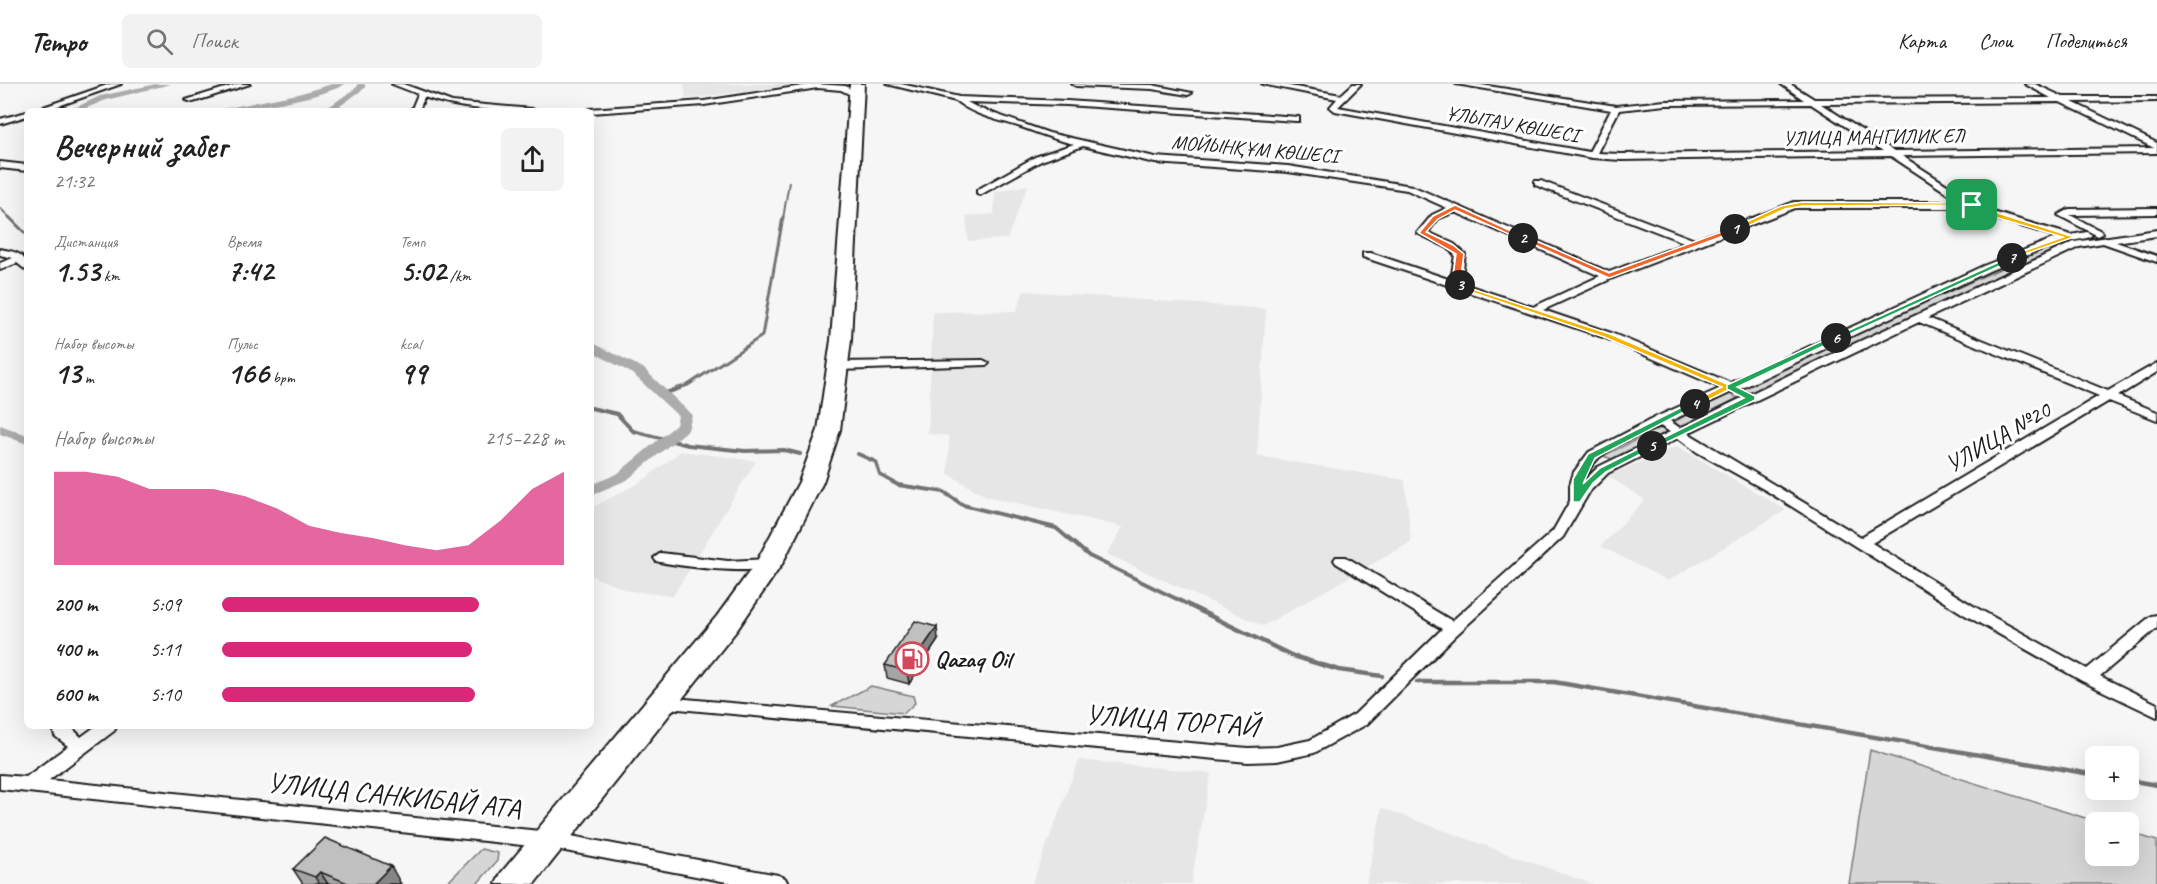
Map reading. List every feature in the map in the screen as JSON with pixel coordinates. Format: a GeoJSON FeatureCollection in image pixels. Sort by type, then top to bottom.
{"type":"FeatureCollection","features":[{"type":"Feature","properties":{"kind":"highway"},"geometry":{"type":"LineString","coordinates":[[513,884],[727,623],[769,564],[807,491],[830,430],[838,366],[856,90]]}},
{"type":"Feature","properties":{"kind":"street"},"geometry":{"type":"LineString","coordinates":[[45,108],[117,84]]}},
{"type":"Feature","properties":{"kind":"street"},"geometry":{"type":"LineString","coordinates":[[190,100],[246,84]]}},
{"type":"Feature","properties":{"kind":"street"},"geometry":{"type":"LineString","coordinates":[[396,84],[422,95],[467,106],[493,108]]}},
{"type":"Feature","properties":{"kind":"street"},"geometry":{"type":"LineString","coordinates":[[594,111],[704,103],[830,84]]}},
{"type":"Feature","properties":{"kind":"street","name":"МОЙЫНҚҰМ КӨШЕСІ"},"geometry":{"type":"LineString","coordinates":[[891,84],[959,99],[968,107],[1033,127],[1046,135],[1155,160],[1288,169],[1383,182],[1419,191],[1609,276]]}},
{"type":"Feature","properties":{"kind":"street"},"geometry":{"type":"LineString","coordinates":[[1076,84],[1152,87],[1188,93]]}},
{"type":"Feature","properties":{"kind":"street"},"geometry":{"type":"LineString","coordinates":[[1266,84],[1342,98],[1357,84]]}},
{"type":"Feature","properties":{"kind":"street"},"geometry":{"type":"LineString","coordinates":[[1460,84],[1616,108],[1665,104],[2157,99]]}},
{"type":"Feature","properties":{"kind":"street"},"geometry":{"type":"LineString","coordinates":[[1785,84],[1972,205],[1990,214],[2070,237]]}},
{"type":"Feature","properties":{"kind":"street"},"geometry":{"type":"LineString","coordinates":[[2030,84],[2157,148]]}},
{"type":"Feature","properties":{"kind":"street"},"geometry":{"type":"LineString","coordinates":[[813,87],[840,87],[856,90]]}},
{"type":"Feature","properties":{"kind":"street"},"geometry":{"type":"LineString","coordinates":[[416,108],[422,95]]}},
{"type":"Feature","properties":{"kind":"street","name":"ҰЛЫТАУ КӨШЕСІ"},"geometry":{"type":"LineString","coordinates":[[1342,98],[1334,107],[1335,109],[1592,155]]}},
{"type":"Feature","properties":{"kind":"street"},"geometry":{"type":"LineString","coordinates":[[959,99],[1067,103],[1296,119]]}},
{"type":"Feature","properties":{"kind":"street"},"geometry":{"type":"LineString","coordinates":[[594,108],[597,105],[656,102]]}},
{"type":"Feature","properties":{"kind":"street"},"geometry":{"type":"LineString","coordinates":[[1592,155],[1616,108]]}},
{"type":"Feature","properties":{"kind":"street"},"geometry":{"type":"LineString","coordinates":[[0,122],[24,115]]}},
{"type":"Feature","properties":{"kind":"street"},"geometry":{"type":"LineString","coordinates":[[1038,159],[1042,153],[1046,135]]}},
{"type":"Feature","properties":{"kind":"street"},"geometry":{"type":"LineString","coordinates":[[980,192],[1038,159],[1070,146],[1084,144]]}},
{"type":"Feature","properties":{"kind":"street","name":"УЛИЦА МАНГИЛИК ЕЛ"},"geometry":{"type":"LineString","coordinates":[[1592,155],[1634,157],[2157,148]]}},
{"type":"Feature","properties":{"kind":"street"},"geometry":{"type":"LineString","coordinates":[[0,165],[24,168]]}},
{"type":"Feature","properties":{"kind":"street"},"geometry":{"type":"LineString","coordinates":[[1538,183],[1697,244]]}},
{"type":"Feature","properties":{"kind":"street"},"geometry":{"type":"LineString","coordinates":[[1534,309],[1609,276],[1794,205],[1972,205]]}},
{"type":"Feature","properties":{"kind":"street"},"geometry":{"type":"LineString","coordinates":[[1455,207],[1435,218],[1422,233],[1451,246],[1460,254],[1456,284]]}},
{"type":"Feature","properties":{"kind":"street"},"geometry":{"type":"LineString","coordinates":[[2157,211],[2069,212],[2063,215],[2100,236],[2157,259]]}},
{"type":"Feature","properties":{"kind":"street","name":"УЛИЦА ТОРГАЙ"},"geometry":{"type":"LineString","coordinates":[[1577,500],[1578,479],[1591,456],[1660,420],[1987,268],[2070,237],[2157,233]]}},
{"type":"Feature","properties":{"kind":"street","name":"УЛИЦА ТОРГАЙ"},"geometry":{"type":"LineString","coordinates":[[663,703],[1194,751],[1277,754],[1314,746],[1361,719],[1454,629],[1558,534],[1590,481],[1603,470],[1919,318],[2077,244],[2100,236]]}},
{"type":"Feature","properties":{"kind":"street"},"geometry":{"type":"LineString","coordinates":[[0,252],[20,258],[24,264]]}},
{"type":"Feature","properties":{"kind":"street"},"geometry":{"type":"LineString","coordinates":[[1367,255],[1534,309],[1668,359],[1751,398]]}},
{"type":"Feature","properties":{"kind":"street"},"geometry":{"type":"LineString","coordinates":[[0,267],[20,258]]}},
{"type":"Feature","properties":{"kind":"street"},"geometry":{"type":"LineString","coordinates":[[1919,318],[2157,416]]}},
{"type":"Feature","properties":{"kind":"street"},"geometry":{"type":"LineString","coordinates":[[838,366],[983,363]]}},
{"type":"Feature","properties":{"kind":"street","name":"УЛИЦА №20"},"geometry":{"type":"LineString","coordinates":[[1860,544],[2157,367]]}},
{"type":"Feature","properties":{"kind":"street"},"geometry":{"type":"LineString","coordinates":[[1660,420],[1702,449],[1772,488],[1970,611],[2157,711]]}},
{"type":"Feature","properties":{"kind":"street"},"geometry":{"type":"LineString","coordinates":[[661,558],[728,566],[769,564]]}},
{"type":"Feature","properties":{"kind":"street"},"geometry":{"type":"LineString","coordinates":[[1341,560],[1454,629]]}},
{"type":"Feature","properties":{"kind":"street"},"geometry":{"type":"LineString","coordinates":[[2088,676],[2157,620]]}},
{"type":"Feature","properties":{"kind":"street"},"geometry":{"type":"LineString","coordinates":[[61,729],[81,746]]}},
{"type":"Feature","properties":{"kind":"street"},"geometry":{"type":"LineString","coordinates":[[28,785],[104,729]]}},
{"type":"Feature","properties":{"kind":"street","name":"УЛИЦА САНКИБАЙ АТА"},"geometry":{"type":"LineString","coordinates":[[0,782],[550,840],[614,855],[778,884]]}},
{"type":"Feature","properties":{"kind":"shaded area"},"geometry":{"type":"Polygon","coordinates":[[[684,84],[801,84],[686,99],[684,84]]]}},
{"type":"Feature","properties":{"kind":"shaded area"},"geometry":{"type":"Polygon","coordinates":[[[1028,185],[1007,239],[968,241],[966,216],[994,214],[995,192],[1028,185]]]}},
{"type":"Feature","properties":{"kind":"shaded area"},"geometry":{"type":"Polygon","coordinates":[[[2140,234],[2080,240],[2064,245],[1750,393],[1739,387],[2057,243],[2077,238],[2140,234]]]}},
{"type":"Feature","properties":{"kind":"shaded area"},"geometry":{"type":"Polygon","coordinates":[[[1024,291],[1266,309],[1257,456],[1405,480],[1411,542],[1263,626],[1107,554],[1123,527],[986,496],[948,474],[949,436],[928,434],[933,312],[1016,311],[1024,291]]]}},
{"type":"Feature","properties":{"kind":"shaded area"},"geometry":{"type":"Polygon","coordinates":[[[1728,392],[1738,398],[1679,428],[1672,423],[1728,392]]]}},
{"type":"Feature","properties":{"kind":"shaded area"},"geometry":{"type":"Polygon","coordinates":[[[1660,428],[1667,432],[1612,459],[1603,456],[1660,428]]]}},
{"type":"Feature","properties":{"kind":"shaded area"},"geometry":{"type":"Polygon","coordinates":[[[1677,446],[1786,510],[1668,581],[1601,546],[1645,500],[1608,476],[1677,446]]]}},
{"type":"Feature","properties":{"kind":"shaded area"},"geometry":{"type":"Polygon","coordinates":[[[681,451],[756,461],[673,596],[630,591],[594,577],[594,506],[641,482],[681,451]]]}},
{"type":"Feature","properties":{"kind":"shaded area"},"geometry":{"type":"Polygon","coordinates":[[[871,686],[913,696],[915,703],[904,713],[832,706],[871,686]]]}},
{"type":"Feature","properties":{"kind":"shaded area"},"geometry":{"type":"Polygon","coordinates":[[[1870,750],[2085,818],[2085,866],[2139,866],[2139,835],[2157,841],[2157,884],[1849,884],[1870,750]]]}},
{"type":"Feature","properties":{"kind":"shaded area"},"geometry":{"type":"Polygon","coordinates":[[[1079,760],[1211,773],[1191,884],[1032,884],[1079,760]]]}},
{"type":"Feature","properties":{"kind":"shaded area"},"geometry":{"type":"Polygon","coordinates":[[[1382,808],[1592,884],[1366,884],[1382,808]]]}},
{"type":"Feature","properties":{"kind":"shaded area"},"geometry":{"type":"Polygon","coordinates":[[[481,849],[498,853],[497,861],[477,884],[446,884],[481,849]]]}},
{"type":"Feature","properties":{"kind":"building"},"geometry":{"type":"Polygon","coordinates":[[[915,621],[937,627],[907,671],[885,665],[915,621]]]}},
{"type":"Feature","properties":{"kind":"building"},"geometry":{"type":"Polygon","coordinates":[[[325,838],[391,866],[373,884],[350,884],[320,872],[315,877],[293,869],[325,838]]]}},
{"type":"Feature","properties":{"kind":"waterway"},"geometry":{"type":"LineString","coordinates":[[79,108],[103,98],[167,84]]}},
{"type":"Feature","properties":{"kind":"waterway"},"geometry":{"type":"LineString","coordinates":[[233,108],[299,96],[341,84]]}},
{"type":"Feature","properties":{"kind":"waterway"},"geometry":{"type":"LineString","coordinates":[[331,108],[361,88],[361,84]]}},
{"type":"Feature","properties":{"kind":"waterway"},"geometry":{"type":"LineString","coordinates":[[783,219],[789,182]]}},
{"type":"Feature","properties":{"kind":"waterway"},"geometry":{"type":"LineString","coordinates":[[0,208],[24,232]]}},
{"type":"Feature","properties":{"kind":"waterway"},"geometry":{"type":"LineString","coordinates":[[676,389],[688,385],[762,336],[783,217]]}},
{"type":"Feature","properties":{"kind":"waterway"},"geometry":{"type":"LineString","coordinates":[[594,348],[638,371],[685,415],[683,427],[622,477],[594,489]]}},
{"type":"Feature","properties":{"kind":"waterway"},"geometry":{"type":"LineString","coordinates":[[663,394],[680,388]]}},
{"type":"Feature","properties":{"kind":"waterway"},"geometry":{"type":"LineString","coordinates":[[594,409],[617,414],[633,431],[688,445],[745,451],[784,450],[800,454]]}},
{"type":"Feature","properties":{"kind":"waterway"},"geometry":{"type":"LineString","coordinates":[[0,429],[24,439]]}},
{"type":"Feature","properties":{"kind":"waterway"},"geometry":{"type":"LineString","coordinates":[[858,454],[876,462],[880,475],[898,485],[944,492],[963,505],[1056,528],[1089,556],[1193,607]]}},
{"type":"Feature","properties":{"kind":"waterway"},"geometry":{"type":"LineString","coordinates":[[1190,606],[1293,656],[1339,670],[1382,676]]}},
{"type":"Feature","properties":{"kind":"waterway"},"geometry":{"type":"LineString","coordinates":[[1417,682],[1554,682],[2085,773]]}},
{"type":"Feature","properties":{"kind":"waterway"},"geometry":{"type":"LineString","coordinates":[[2139,782],[2157,785]]}},
{"type":"Feature","properties":{"kind":"place","name":"Qazaq Oil"},"geometry":{"type":"Point","coordinates":[912,659]}},
{"type":"Feature","properties":{"kind":"route"},"geometry":{"type":"LineString","coordinates":[[1972,205],[1794,205],[1609,276],[1455,207],[1435,218],[1422,230],[1422,233],[1451,246],[1460,254],[1456,284],[1607,335],[1730,387],[1599,450],[1591,456],[1578,479],[1575,493],[1577,500],[1590,481],[1603,470],[1751,398],[1730,387],[1987,268],[2070,237],[1990,214],[1972,205]]}}]}
